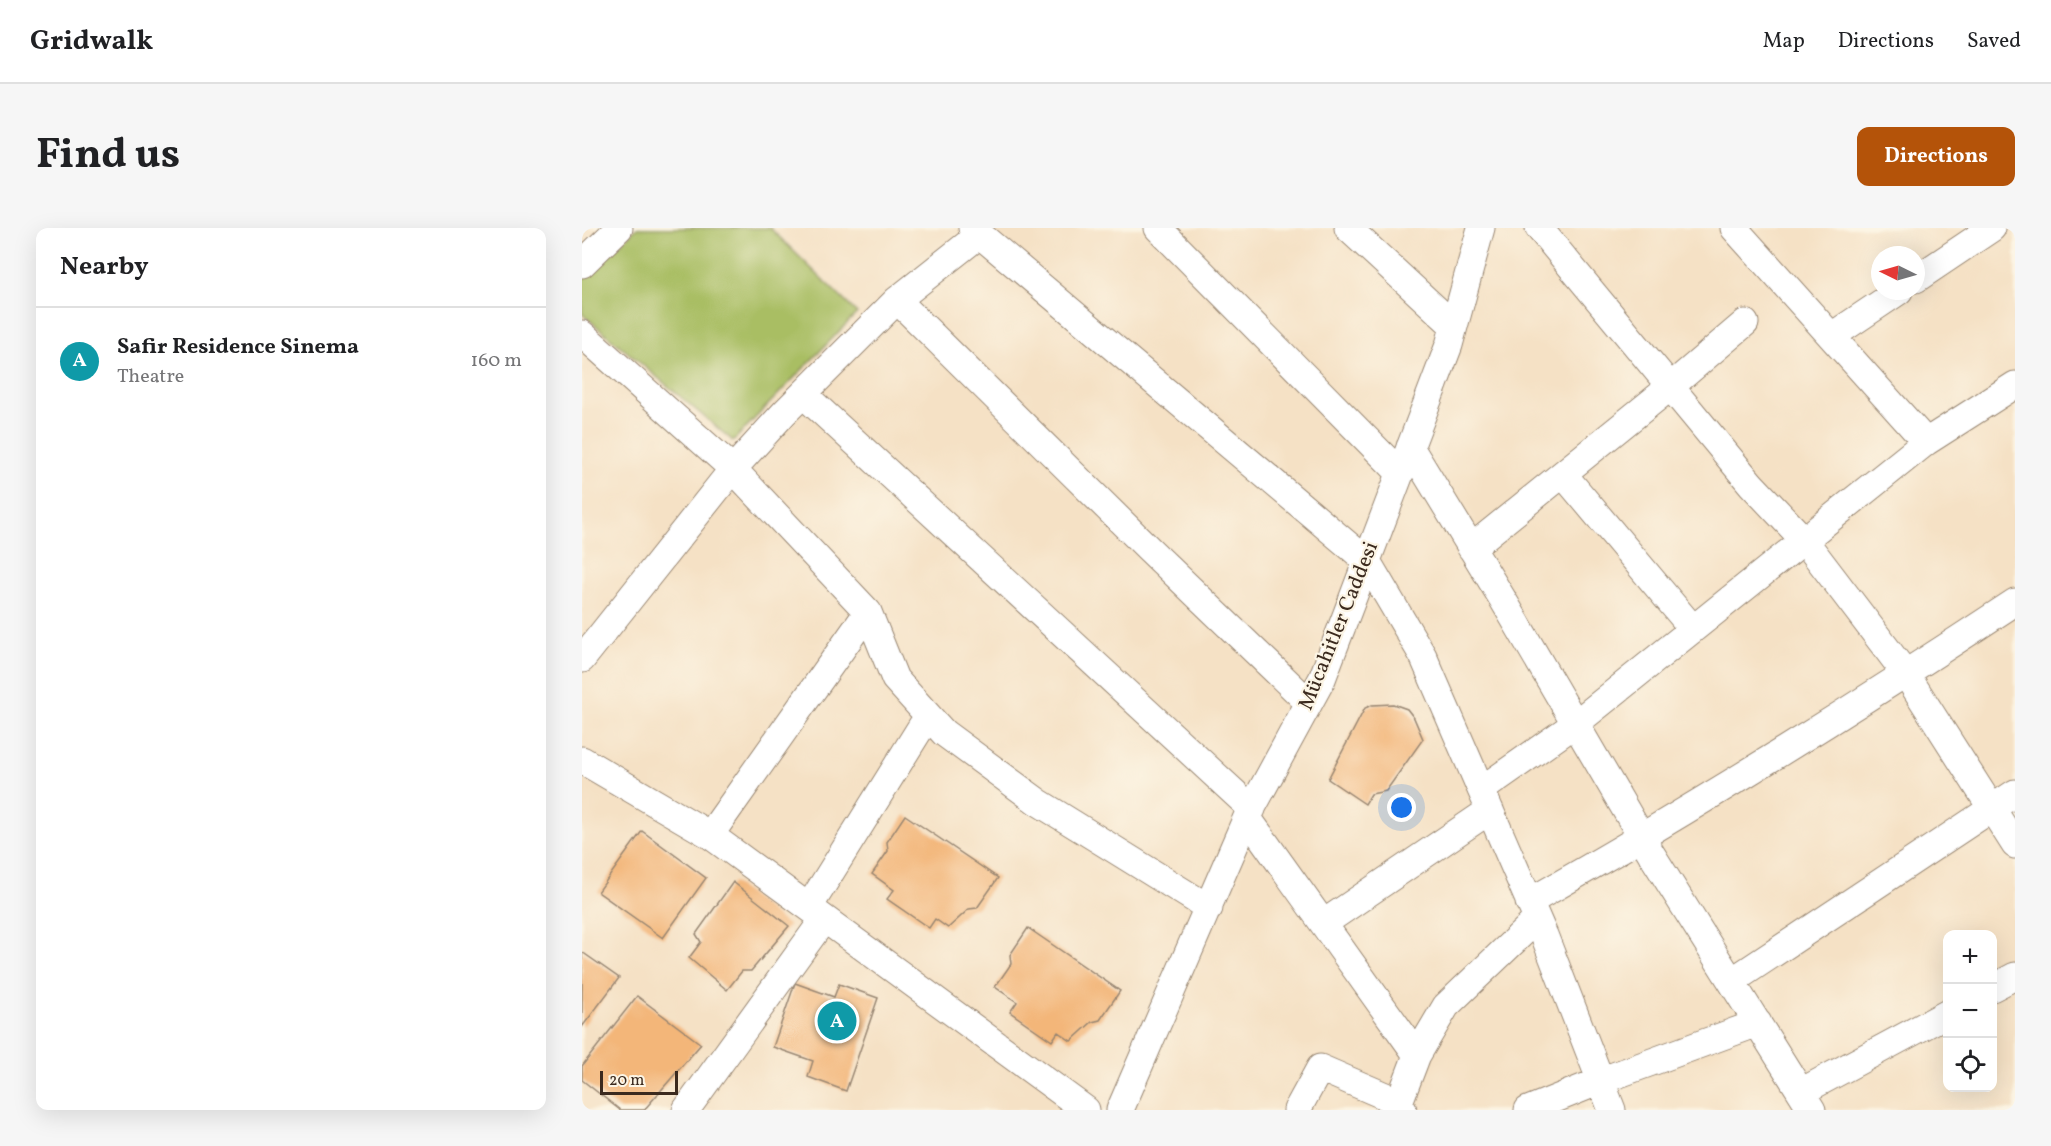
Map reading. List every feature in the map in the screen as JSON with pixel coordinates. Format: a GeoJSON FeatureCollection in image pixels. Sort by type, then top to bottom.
{"type":"FeatureCollection","features":[{"type":"Feature","properties":{"kind":"street"},"geometry":{"type":"LineString","coordinates":[[582,264],[619,228]]}},
{"type":"Feature","properties":{"kind":"street"},"geometry":{"type":"LineString","coordinates":[[1158,228],[1400,473]]}},
{"type":"Feature","properties":{"kind":"street"},"geometry":{"type":"LineString","coordinates":[[1348,228],[1454,326]]}},
{"type":"Feature","properties":{"kind":"street","name":"Mücahitler Caddesi"},"geometry":{"type":"LineString","coordinates":[[1120,1110],[1249,813],[1322,679],[1449,345],[1481,228]]}},
{"type":"Feature","properties":{"kind":"street"},"geometry":{"type":"LineString","coordinates":[[1539,228],[1751,484],[1804,540],[1906,674],[2015,844]]}},
{"type":"Feature","properties":{"kind":"street"},"geometry":{"type":"LineString","coordinates":[[1925,273],[1992,228]]}},
{"type":"Feature","properties":{"kind":"street"},"geometry":{"type":"LineString","coordinates":[[582,659],[733,469],[803,394],[897,300],[975,231],[1367,561],[1423,656],[1533,911],[1612,1110]]}},
{"type":"Feature","properties":{"kind":"street"},"geometry":{"type":"LineString","coordinates":[[1750,233],[1832,336],[1926,442]]}},
{"type":"Feature","properties":{"kind":"street"},"geometry":{"type":"LineString","coordinates":[[897,300],[1150,550],[1309,703]]}},
{"type":"Feature","properties":{"kind":"street"},"geometry":{"type":"LineString","coordinates":[[1832,336],[1886,300]]}},
{"type":"Feature","properties":{"kind":"street"},"geometry":{"type":"LineString","coordinates":[[1471,548],[1670,387],[1745,323]]}},
{"type":"Feature","properties":{"kind":"street"},"geometry":{"type":"LineString","coordinates":[[582,334],[733,469],[868,612],[895,679],[944,733],[1038,802],[1209,908]]}},
{"type":"Feature","properties":{"kind":"street"},"geometry":{"type":"LineString","coordinates":[[1324,923],[1485,800],[1575,724],[1926,442],[2015,385]]}},
{"type":"Feature","properties":{"kind":"street"},"geometry":{"type":"LineString","coordinates":[[803,394],[1249,813],[1417,1055]]}},
{"type":"Feature","properties":{"kind":"street"},"geometry":{"type":"LineString","coordinates":[[1410,447],[1642,838],[1807,1101],[1943,1016]]}},
{"type":"Feature","properties":{"kind":"street"},"geometry":{"type":"LineString","coordinates":[[1563,474],[1693,629]]}},
{"type":"Feature","properties":{"kind":"street"},"geometry":{"type":"LineString","coordinates":[[1297,1110],[1320,1068],[1399,1107],[1417,1055],[1446,1006],[1533,911],[1642,838],[1906,674],[2015,602]]}},
{"type":"Feature","properties":{"kind":"street"},"geometry":{"type":"LineString","coordinates":[[710,835],[868,612]]}},
{"type":"Feature","properties":{"kind":"street"},"geometry":{"type":"LineString","coordinates":[[686,1110],[817,913],[928,716]]}},
{"type":"Feature","properties":{"kind":"street"},"geometry":{"type":"LineString","coordinates":[[582,760],[710,835],[1086,1110]]}},
{"type":"Feature","properties":{"kind":"street"},"geometry":{"type":"LineString","coordinates":[[1732,981],[2015,793]]}},
{"type":"Feature","properties":{"kind":"street"},"geometry":{"type":"LineString","coordinates":[[1997,985],[2015,976]]}},
{"type":"Feature","properties":{"kind":"street"},"geometry":{"type":"LineString","coordinates":[[1528,1110],[1758,1023]]}},
{"type":"Feature","properties":{"kind":"green space"},"geometry":{"type":"Polygon","coordinates":[[[637,228],[770,228],[857,313],[733,441],[582,314],[582,280],[637,228]]]}},
{"type":"Feature","properties":{"kind":"building"},"geometry":{"type":"Polygon","coordinates":[[[1393,704],[1407,709],[1414,718],[1423,739],[1386,791],[1371,794],[1365,804],[1328,779],[1365,708],[1372,705],[1393,704]]]}},
{"type":"Feature","properties":{"kind":"building"},"geometry":{"type":"Polygon","coordinates":[[[905,815],[998,878],[977,908],[969,909],[948,928],[935,919],[929,928],[887,899],[894,890],[872,874],[888,851],[887,842],[905,815]]]}},
{"type":"Feature","properties":{"kind":"building"},"geometry":{"type":"Polygon","coordinates":[[[642,831],[706,878],[663,938],[598,892],[642,831]]]}},
{"type":"Feature","properties":{"kind":"building"},"geometry":{"type":"Polygon","coordinates":[[[733,882],[789,926],[751,971],[742,971],[727,990],[689,958],[701,942],[696,934],[733,882]]]}},
{"type":"Feature","properties":{"kind":"building"},"geometry":{"type":"Polygon","coordinates":[[[1028,928],[1120,991],[1100,1020],[1092,1022],[1071,1041],[1058,1032],[1052,1041],[1010,1012],[1017,1002],[995,987],[1011,964],[1010,955],[1028,928]]]}},
{"type":"Feature","properties":{"kind":"building"},"geometry":{"type":"Polygon","coordinates":[[[582,952],[619,978],[582,1027],[582,952]]]}},
{"type":"Feature","properties":{"kind":"building"},"geometry":{"type":"Polygon","coordinates":[[[795,983],[834,997],[839,984],[878,998],[846,1091],[808,1077],[813,1061],[773,1047],[795,983]]]}},
{"type":"Feature","properties":{"kind":"building"},"geometry":{"type":"Polygon","coordinates":[[[637,996],[701,1044],[644,1110],[620,1110],[582,1080],[582,1066],[637,996]]]}},
{"type":"Feature","properties":{"kind":"place","name":"Safir Residence Sinema"},"geometry":{"type":"Point","coordinates":[837,1021]}}]}
